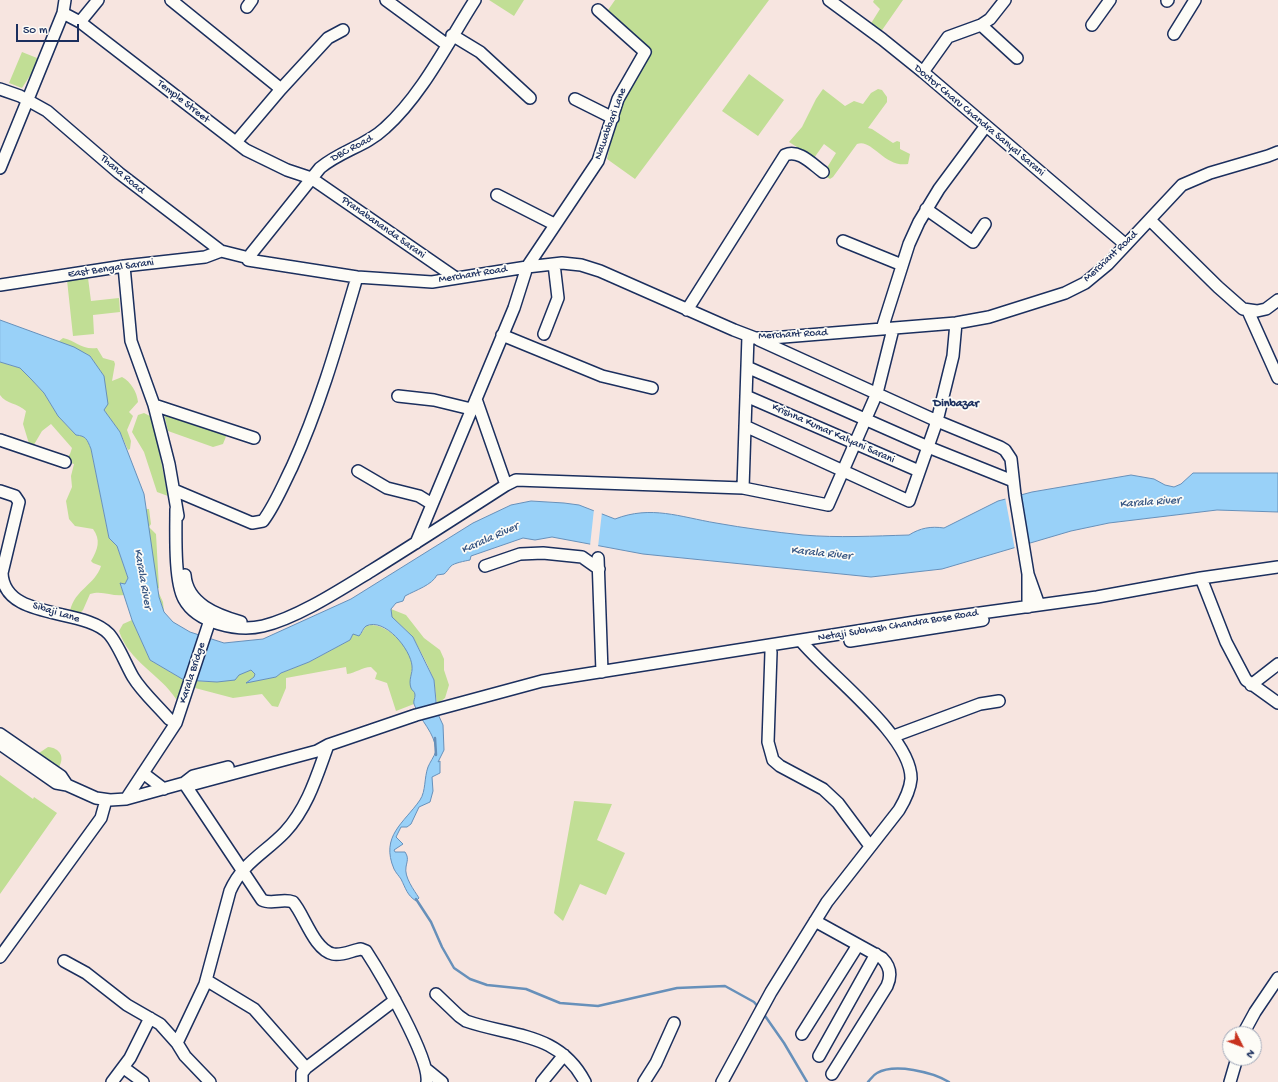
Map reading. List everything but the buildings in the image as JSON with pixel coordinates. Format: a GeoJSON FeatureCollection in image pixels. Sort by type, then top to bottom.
{"type":"FeatureCollection","features":[{"type":"Feature","properties":{"kind":"street"},"geometry":{"type":"LineString","coordinates":[[0,168],[63,13],[65,0]]}},
{"type":"Feature","properties":{"kind":"street"},"geometry":{"type":"LineString","coordinates":[[80,22],[98,0]]}},
{"type":"Feature","properties":{"kind":"street"},"geometry":{"type":"LineString","coordinates":[[170,0],[281,89]]}},
{"type":"Feature","properties":{"kind":"street"},"geometry":{"type":"LineString","coordinates":[[386,0],[449,40],[480,52],[530,98]]}},
{"type":"Feature","properties":{"kind":"street","name":"DBC Road"},"geometry":{"type":"LineString","coordinates":[[248,257],[311,178],[329,161],[367,143],[386,128],[417,91],[475,0]]}},
{"type":"Feature","properties":{"kind":"street","name":"Doctor Charu Chandra Sanyal Sarani"},"geometry":{"type":"LineString","coordinates":[[828,0],[882,39],[923,72],[985,127],[1126,246]]}},
{"type":"Feature","properties":{"kind":"street"},"geometry":{"type":"LineString","coordinates":[[923,72],[948,37],[981,25],[990,19],[1005,0]]}},
{"type":"Feature","properties":{"kind":"street"},"geometry":{"type":"LineString","coordinates":[[1092,25],[1110,0]]}},
{"type":"Feature","properties":{"kind":"street"},"geometry":{"type":"LineString","coordinates":[[1174,34],[1195,0]]}},
{"type":"Feature","properties":{"kind":"street","name":"Nawabbari Lane"},"geometry":{"type":"LineString","coordinates":[[415,544],[502,335],[527,267],[554,224],[598,161],[613,118],[618,98],[645,52],[598,10]]}},
{"type":"Feature","properties":{"kind":"street","name":"Temple Street"},"geometry":{"type":"LineString","coordinates":[[63,13],[80,22],[246,150],[272,164],[311,178]]}},
{"type":"Feature","properties":{"kind":"street"},"geometry":{"type":"LineString","coordinates":[[981,25],[1017,58]]}},
{"type":"Feature","properties":{"kind":"street"},"geometry":{"type":"LineString","coordinates":[[236,142],[281,89],[328,38],[343,30]]}},
{"type":"Feature","properties":{"kind":"street","name":"Thana Road"},"geometry":{"type":"LineString","coordinates":[[0,90],[28,100],[47,110],[119,173],[220,251],[248,257]]}},
{"type":"Feature","properties":{"kind":"street"},"geometry":{"type":"LineString","coordinates":[[575,99],[613,118]]}},
{"type":"Feature","properties":{"kind":"street"},"geometry":{"type":"LineString","coordinates":[[882,329],[912,236],[926,209],[985,127]]}},
{"type":"Feature","properties":{"kind":"street","name":"Merchant Road"},"geometry":{"type":"LineString","coordinates":[[248,257],[269,263],[357,277],[432,282],[527,267],[554,264],[581,265],[600,271],[752,337],[784,338],[956,323],[1020,308],[1065,293],[1094,276],[1126,246],[1182,185],[1210,173],[1264,158],[1278,152]]}},
{"type":"Feature","properties":{"kind":"street"},"geometry":{"type":"LineString","coordinates":[[687,310],[785,155],[795,153],[823,172]]}},
{"type":"Feature","properties":{"kind":"street","name":"Pranabananda Sarani"},"geometry":{"type":"LineString","coordinates":[[311,178],[456,278]]}},
{"type":"Feature","properties":{"kind":"street"},"geometry":{"type":"LineString","coordinates":[[497,195],[554,224]]}},
{"type":"Feature","properties":{"kind":"street"},"geometry":{"type":"LineString","coordinates":[[926,209],[973,242],[985,224]]}},
{"type":"Feature","properties":{"kind":"street"},"geometry":{"type":"LineString","coordinates":[[1150,220],[1218,287],[1243,309],[1248,311],[1266,309],[1277,302]]}},
{"type":"Feature","properties":{"kind":"street"},"geometry":{"type":"LineString","coordinates":[[262,241],[262,254],[269,263]]}},
{"type":"Feature","properties":{"kind":"street"},"geometry":{"type":"LineString","coordinates":[[843,241],[902,265]]}},
{"type":"Feature","properties":{"kind":"street","name":"East Bengal Sarani"},"geometry":{"type":"LineString","coordinates":[[0,285],[124,266],[205,258],[220,251]]}},
{"type":"Feature","properties":{"kind":"street"},"geometry":{"type":"LineString","coordinates":[[544,334],[558,298],[554,264]]}},
{"type":"Feature","properties":{"kind":"street"},"geometry":{"type":"LineString","coordinates":[[124,266],[131,341],[154,405],[174,490],[185,578],[192,595],[200,604],[215,612],[244,623],[263,626]]}},
{"type":"Feature","properties":{"kind":"street"},"geometry":{"type":"LineString","coordinates":[[174,490],[252,523],[263,521],[283,486],[309,430],[357,277]]}},
{"type":"Feature","properties":{"kind":"street"},"geometry":{"type":"LineString","coordinates":[[1248,311],[1278,378]]}},
{"type":"Feature","properties":{"kind":"street"},"geometry":{"type":"LineString","coordinates":[[745,426],[844,469],[909,501],[937,421],[952,356],[956,323]]}},
{"type":"Feature","properties":{"kind":"street"},"geometry":{"type":"LineString","coordinates":[[176,509],[178,560],[182,594],[192,610],[209,622],[234,626],[263,626],[323,600],[516,480],[563,477],[743,488],[828,505],[877,393],[894,329]]}},
{"type":"Feature","properties":{"kind":"street"},"geometry":{"type":"LineString","coordinates":[[502,335],[602,376],[652,388]]}},
{"type":"Feature","properties":{"kind":"street"},"geometry":{"type":"LineString","coordinates":[[743,488],[747,367],[752,337],[937,421],[1005,450],[1011,459],[1015,495],[1033,606]]}},
{"type":"Feature","properties":{"kind":"street"},"geometry":{"type":"LineString","coordinates":[[747,367],[928,447],[1013,481]]}},
{"type":"Feature","properties":{"kind":"street"},"geometry":{"type":"LineString","coordinates":[[398,396],[473,404],[506,485]]}},
{"type":"Feature","properties":{"kind":"street","name":"Krishna Kumar Kalyani Sarani"},"geometry":{"type":"LineString","coordinates":[[746,396],[919,471]]}},
{"type":"Feature","properties":{"kind":"street"},"geometry":{"type":"LineString","coordinates":[[154,405],[254,438]]}},
{"type":"Feature","properties":{"kind":"street"},"geometry":{"type":"LineString","coordinates":[[0,440],[65,462]]}},
{"type":"Feature","properties":{"kind":"street"},"geometry":{"type":"LineString","coordinates":[[358,471],[383,486],[419,496],[432,504]]}},
{"type":"Feature","properties":{"kind":"street","name":"Sibaji Lane"},"geometry":{"type":"LineString","coordinates":[[0,491],[15,496],[19,502],[2,573],[3,584],[8,593],[21,602],[94,625],[109,634],[134,679],[169,719],[176,722]]}},
{"type":"Feature","properties":{"kind":"street"},"geometry":{"type":"LineString","coordinates":[[485,566],[520,554],[543,553],[582,557],[598,564],[602,672]]}},
{"type":"Feature","properties":{"kind":"street","name":"Netaji Subhash Chandra Bose Road"},"geometry":{"type":"LineString","coordinates":[[0,744],[56,783],[67,785],[88,795],[106,800],[126,799],[184,783],[193,776],[200,774],[315,744],[328,745],[416,715],[542,681],[1098,600],[1278,567]]}},
{"type":"Feature","properties":{"kind":"street","name":"Netaji Subhash Chandra Bose Road"},"geometry":{"type":"LineString","coordinates":[[1201,581],[1278,572]]}},
{"type":"Feature","properties":{"kind":"street"},"geometry":{"type":"LineString","coordinates":[[1201,581],[1226,642],[1246,680],[1278,703]]}},
{"type":"Feature","properties":{"kind":"street","name":"Netaji Subhash Chandra Bose Road"},"geometry":{"type":"LineString","coordinates":[[519,688],[543,689],[771,652],[803,644],[915,622],[1033,606],[1098,600]]}},
{"type":"Feature","properties":{"kind":"street","name":"Karala Bridge"},"geometry":{"type":"LineString","coordinates":[[126,799],[176,722],[209,622]]}},
{"type":"Feature","properties":{"kind":"street"},"geometry":{"type":"LineString","coordinates":[[722,1082],[771,992],[827,902],[899,810],[906,799],[909,789],[910,770],[894,736],[874,714],[803,644]]}},
{"type":"Feature","properties":{"kind":"street"},"geometry":{"type":"LineString","coordinates":[[771,652],[768,742],[773,760],[780,766],[817,784],[829,794],[838,803],[870,846]]}},
{"type":"Feature","properties":{"kind":"street"},"geometry":{"type":"LineString","coordinates":[[1251,685],[1278,664]]}},
{"type":"Feature","properties":{"kind":"street"},"geometry":{"type":"LineString","coordinates":[[894,736],[980,704],[999,701]]}},
{"type":"Feature","properties":{"kind":"street","name":"Netaji Subhash Chandra Bose Road"},"geometry":{"type":"LineString","coordinates":[[0,734],[35,755],[59,772],[67,785]]}},
{"type":"Feature","properties":{"kind":"street"},"geometry":{"type":"LineString","coordinates":[[177,1043],[197,1004],[206,980],[230,891],[236,878],[243,869],[278,839],[294,821],[310,794],[328,745]]}},
{"type":"Feature","properties":{"kind":"street"},"geometry":{"type":"LineString","coordinates":[[143,772],[164,789]]}},
{"type":"Feature","properties":{"kind":"street"},"geometry":{"type":"LineString","coordinates":[[184,783],[243,869],[262,900],[270,902],[285,900],[293,902],[314,938],[330,953],[337,954],[361,949],[366,951],[385,980],[395,1000],[426,1070],[427,1082]]}},
{"type":"Feature","properties":{"kind":"street"},"geometry":{"type":"LineString","coordinates":[[0,957],[101,818],[106,800]]}},
{"type":"Feature","properties":{"kind":"street"},"geometry":{"type":"LineString","coordinates":[[815,921],[876,954],[887,963],[890,979],[832,1074]]}},
{"type":"Feature","properties":{"kind":"street"},"geometry":{"type":"LineString","coordinates":[[802,1034],[858,945]]}},
{"type":"Feature","properties":{"kind":"street"},"geometry":{"type":"LineString","coordinates":[[819,1056],[876,954]]}},
{"type":"Feature","properties":{"kind":"street"},"geometry":{"type":"LineString","coordinates":[[64,961],[86,973],[127,1005],[160,1024],[177,1043],[185,1056],[210,1082]]}},
{"type":"Feature","properties":{"kind":"street"},"geometry":{"type":"LineString","coordinates":[[1247,1026],[1278,978]]}},
{"type":"Feature","properties":{"kind":"street"},"geometry":{"type":"LineString","coordinates":[[206,980],[254,1009],[306,1068]]}},
{"type":"Feature","properties":{"kind":"street"},"geometry":{"type":"LineString","coordinates":[[436,994],[466,1021],[544,1042],[564,1055],[585,1082]]}},
{"type":"Feature","properties":{"kind":"street"},"geometry":{"type":"LineString","coordinates":[[302,1082],[302,1073],[306,1068],[395,1000]]}},
{"type":"Feature","properties":{"kind":"street"},"geometry":{"type":"LineString","coordinates":[[112,1082],[124,1068],[150,1018]]}},
{"type":"Feature","properties":{"kind":"street"},"geometry":{"type":"LineString","coordinates":[[644,1082],[674,1023]]}},
{"type":"Feature","properties":{"kind":"street"},"geometry":{"type":"LineString","coordinates":[[542,1082],[564,1055]]}},
{"type":"Feature","properties":{"kind":"street"},"geometry":{"type":"LineString","coordinates":[[1230,1082],[1235,1066]]}},
{"type":"Feature","properties":{"kind":"street"},"geometry":{"type":"LineString","coordinates":[[124,1068],[143,1082]]}},
{"type":"Feature","properties":{"kind":"street"},"geometry":{"type":"LineString","coordinates":[[426,1070],[442,1082]]}},
{"type":"Feature","properties":{"kind":"green space"},"geometry":{"type":"Polygon","coordinates":[[[489,0],[524,0],[514,16],[489,0]]]}},
{"type":"Feature","properties":{"kind":"green space"},"geometry":{"type":"Polygon","coordinates":[[[615,0],[769,0],[635,179],[607,159],[621,98],[629,92],[643,61],[651,50],[606,13],[615,0]]]}},
{"type":"Feature","properties":{"kind":"green space"},"geometry":{"type":"Polygon","coordinates":[[[874,0],[903,0],[880,33],[870,25],[880,9],[873,2],[874,0]]]}},
{"type":"Feature","properties":{"kind":"green space"},"geometry":{"type":"Polygon","coordinates":[[[22,52],[42,60],[35,76],[31,74],[22,88],[9,83],[22,52]]]}},
{"type":"Feature","properties":{"kind":"green space"},"geometry":{"type":"Polygon","coordinates":[[[749,74],[784,100],[758,136],[722,111],[749,74]]]}},
{"type":"Feature","properties":{"kind":"green space"},"geometry":{"type":"Polygon","coordinates":[[[823,89],[845,106],[854,101],[863,104],[871,93],[878,89],[882,90],[887,97],[887,102],[868,128],[872,129],[893,143],[897,141],[900,142],[900,149],[910,154],[908,164],[892,162],[863,143],[857,144],[833,177],[830,179],[825,176],[828,166],[836,153],[824,144],[814,158],[789,142],[802,127],[816,99],[823,89]]]}},
{"type":"Feature","properties":{"kind":"green space"},"geometry":{"type":"Polygon","coordinates":[[[88,278],[91,301],[119,298],[120,312],[93,315],[94,334],[73,336],[67,280],[88,278]]]}},
{"type":"Feature","properties":{"kind":"green space"},"geometry":{"type":"Polygon","coordinates":[[[63,338],[83,347],[97,348],[103,358],[114,361],[115,364],[112,381],[122,377],[133,388],[138,402],[129,412],[133,416],[127,430],[131,441],[130,449],[128,450],[120,432],[104,410],[104,376],[90,356],[58,342],[63,338]]]}},
{"type":"Feature","properties":{"kind":"green space"},"geometry":{"type":"Polygon","coordinates":[[[0,362],[20,368],[44,393],[58,416],[76,435],[82,436],[86,439],[91,449],[109,538],[117,546],[128,578],[125,584],[120,584],[124,595],[99,593],[90,594],[83,610],[77,616],[70,611],[76,597],[94,578],[101,566],[91,561],[98,545],[97,537],[93,529],[75,526],[69,519],[66,501],[72,487],[71,476],[74,464],[64,461],[70,454],[72,448],[51,424],[42,431],[32,448],[30,447],[23,424],[26,411],[23,408],[5,400],[0,395],[0,362]]]}},
{"type":"Feature","properties":{"kind":"green space"},"geometry":{"type":"Polygon","coordinates":[[[144,413],[150,416],[153,421],[168,496],[157,492],[144,452],[132,432],[138,415],[144,413]]]}},
{"type":"Feature","properties":{"kind":"green space"},"geometry":{"type":"Polygon","coordinates":[[[164,414],[227,434],[223,444],[213,447],[168,431],[164,414]]]}},
{"type":"Feature","properties":{"kind":"green space"},"geometry":{"type":"Polygon","coordinates":[[[146,509],[149,509],[151,524],[149,527],[156,534],[159,588],[157,589],[152,561],[146,509]]]}},
{"type":"Feature","properties":{"kind":"green space"},"geometry":{"type":"Polygon","coordinates":[[[157,590],[163,602],[164,612],[160,600],[157,590]]]}},
{"type":"Feature","properties":{"kind":"green space"},"geometry":{"type":"Polygon","coordinates":[[[391,609],[406,615],[424,638],[440,650],[444,659],[444,670],[449,685],[445,698],[437,704],[434,680],[427,664],[413,637],[392,617],[391,609]]]}},
{"type":"Feature","properties":{"kind":"green space"},"geometry":{"type":"Polygon","coordinates":[[[132,620],[150,660],[184,680],[179,698],[176,699],[162,682],[137,660],[124,642],[119,631],[123,624],[132,620]]]}},
{"type":"Feature","properties":{"kind":"green space"},"geometry":{"type":"Polygon","coordinates":[[[371,625],[385,629],[392,634],[404,646],[408,653],[411,660],[411,673],[415,692],[414,704],[396,711],[387,683],[375,679],[377,673],[371,667],[347,674],[346,667],[286,678],[286,688],[278,707],[272,706],[262,694],[233,698],[195,688],[197,681],[217,682],[251,670],[255,674],[254,677],[247,682],[276,677],[281,673],[309,662],[350,640],[353,634],[361,634],[366,626],[371,625]]]}},
{"type":"Feature","properties":{"kind":"green space"},"geometry":{"type":"Polygon","coordinates":[[[48,747],[56,749],[60,754],[62,760],[59,767],[39,753],[48,747]]]}},
{"type":"Feature","properties":{"kind":"green space"},"geometry":{"type":"Polygon","coordinates":[[[0,775],[33,799],[34,797],[57,813],[0,894],[0,775]]]}},
{"type":"Feature","properties":{"kind":"green space"},"geometry":{"type":"Polygon","coordinates":[[[574,801],[612,804],[597,840],[625,853],[606,895],[580,884],[563,921],[554,913],[574,801]]]}},
{"type":"Feature","properties":{"kind":"water","name":"Karala River"},"geometry":{"type":"Polygon","coordinates":[[[0,320],[74,347],[90,356],[104,376],[108,404],[104,410],[120,432],[144,494],[159,597],[164,612],[173,622],[190,632],[224,643],[263,639],[351,599],[473,523],[511,505],[531,501],[579,505],[615,519],[628,515],[653,513],[678,515],[716,523],[803,535],[843,537],[909,535],[926,528],[944,528],[998,501],[1032,492],[1131,475],[1154,479],[1165,485],[1174,487],[1181,484],[1193,473],[1278,473],[1278,512],[1217,510],[1109,523],[1071,531],[942,569],[871,577],[643,554],[552,537],[535,540],[523,538],[471,556],[470,560],[452,565],[444,574],[437,575],[435,579],[428,584],[405,596],[403,601],[396,603],[391,609],[392,617],[413,637],[434,680],[437,712],[443,725],[444,750],[438,762],[440,761],[440,773],[432,777],[433,791],[430,802],[419,807],[411,824],[407,827],[401,827],[396,837],[403,844],[394,850],[395,852],[405,852],[407,856],[406,875],[419,898],[416,901],[409,894],[394,869],[390,858],[390,848],[396,831],[422,796],[428,767],[436,751],[433,738],[414,704],[415,694],[411,688],[410,682],[412,671],[411,659],[402,644],[389,630],[373,624],[366,626],[359,636],[353,634],[350,640],[309,662],[281,673],[276,677],[246,683],[254,677],[255,674],[251,670],[239,675],[235,680],[217,682],[184,680],[150,660],[132,620],[120,583],[125,584],[128,578],[117,546],[109,538],[91,449],[84,437],[76,435],[58,416],[44,393],[20,368],[0,362],[0,320]]]}},
{"type":"Feature","properties":{"kind":"pier"},"geometry":{"type":"Polygon","coordinates":[[[1019,495],[1028,546],[1015,550],[1005,497],[1019,495]]]}},
{"type":"Feature","properties":{"kind":"pier"},"geometry":{"type":"Polygon","coordinates":[[[594,509],[602,512],[598,547],[590,546],[594,509]]]}},
{"type":"Feature","properties":{"kind":"waterway"},"geometry":{"type":"LineString","coordinates":[[435,738],[436,755]]}},
{"type":"Feature","properties":{"kind":"waterway"},"geometry":{"type":"LineString","coordinates":[[416,899],[431,922],[442,947],[454,968],[470,979],[487,985],[526,989],[560,1003],[598,1006],[677,988],[725,986],[754,1002],[759,1008]]}},
{"type":"Feature","properties":{"kind":"waterway"},"geometry":{"type":"LineString","coordinates":[[763,1013],[784,1043],[807,1082]]}},
{"type":"Feature","properties":{"kind":"waterway"},"geometry":{"type":"LineString","coordinates":[[868,1082],[877,1073],[893,1069],[923,1072],[942,1078],[949,1082]]}},
{"type":"Feature","properties":{"kind":"district","name":"Dinbazar"},"geometry":{"type":"Point","coordinates":[956,404]}}]}
